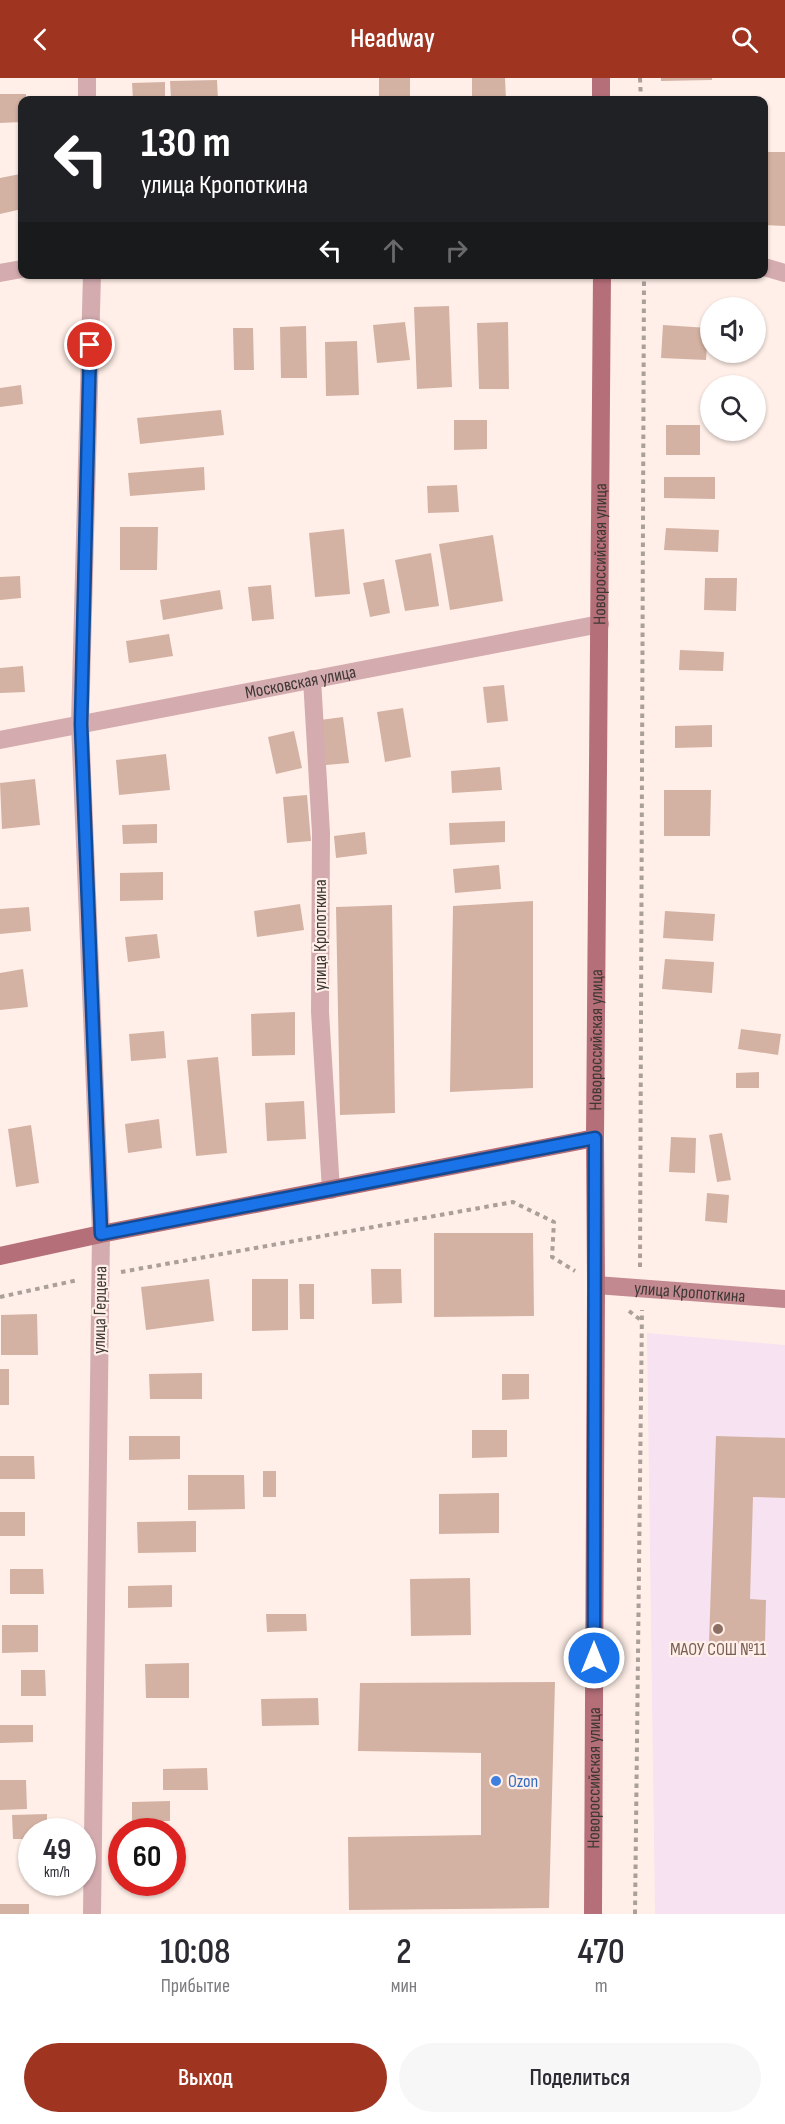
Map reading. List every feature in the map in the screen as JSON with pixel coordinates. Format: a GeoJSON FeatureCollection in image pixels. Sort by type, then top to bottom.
{"type":"FeatureCollection","features":[{"type":"Feature","properties":{"kind":"main road"},"geometry":{"type":"LineString","coordinates":[[601,78],[601,96]]}},
{"type":"Feature","properties":{"kind":"main road","name":"Новороссийская улица"},"geometry":{"type":"LineString","coordinates":[[593,1914],[595,1138],[602,279]]}},
{"type":"Feature","properties":{"kind":"main road"},"geometry":{"type":"LineString","coordinates":[[0,1256],[101,1234],[595,1138]]}},
{"type":"Feature","properties":{"kind":"main road","name":"улица Кропоткина"},"geometry":{"type":"LineString","coordinates":[[596,1285],[785,1299]]}},
{"type":"Feature","properties":{"kind":"street"},"geometry":{"type":"LineString","coordinates":[[87,78],[87,96]]}},
{"type":"Feature","properties":{"kind":"street"},"geometry":{"type":"LineString","coordinates":[[768,268],[785,273]]}},
{"type":"Feature","properties":{"kind":"street"},"geometry":{"type":"LineString","coordinates":[[0,273],[18,270]]}},
{"type":"Feature","properties":{"kind":"street","name":"улица Герцена"},"geometry":{"type":"LineString","coordinates":[[92,279],[81,724],[101,1234],[92,1914]]}},
{"type":"Feature","properties":{"kind":"street","name":"Московская улица"},"geometry":{"type":"LineString","coordinates":[[0,740],[600,624]]}},
{"type":"Feature","properties":{"kind":"street","name":"улица Кропоткина"},"geometry":{"type":"LineString","coordinates":[[312,679],[321,833],[320,1012],[331,1190]]}},
{"type":"Feature","properties":{"kind":"path"},"geometry":{"type":"LineString","coordinates":[[640,78],[641,96]]}},
{"type":"Feature","properties":{"kind":"path"},"geometry":{"type":"LineString","coordinates":[[635,1914],[642,1321],[640,1289],[644,279]]}},
{"type":"Feature","properties":{"kind":"path"},"geometry":{"type":"LineString","coordinates":[[0,1297],[101,1275],[513,1202],[554,1221],[552,1257],[596,1285],[642,1321]]}},
{"type":"Feature","properties":{"kind":"shaded area","name":"МАОУ СОШ №11"},"geometry":{"type":"Polygon","coordinates":[[[647,1333],[785,1345],[785,1914],[655,1914],[647,1333]]]}},
{"type":"Feature","properties":{"kind":"building"},"geometry":{"type":"Polygon","coordinates":[[[379,78],[410,78],[410,96],[379,96],[379,78]]]}},
{"type":"Feature","properties":{"kind":"building"},"geometry":{"type":"Polygon","coordinates":[[[472,78],[505,78],[506,96],[472,96],[472,78]]]}},
{"type":"Feature","properties":{"kind":"building"},"geometry":{"type":"Polygon","coordinates":[[[661,78],[712,78],[712,80],[661,81],[661,78]]]}},
{"type":"Feature","properties":{"kind":"building"},"geometry":{"type":"Polygon","coordinates":[[[217,80],[218,96],[171,96],[170,81],[217,80]]]}},
{"type":"Feature","properties":{"kind":"building"},"geometry":{"type":"Polygon","coordinates":[[[165,82],[165,96],[133,96],[132,83],[165,82]]]}},
{"type":"Feature","properties":{"kind":"building"},"geometry":{"type":"Polygon","coordinates":[[[0,94],[26,94],[26,96],[18,96],[18,122],[0,123],[0,94]]]}},
{"type":"Feature","properties":{"kind":"building"},"geometry":{"type":"Polygon","coordinates":[[[768,152],[785,152],[785,226],[768,225],[768,152]]]}},
{"type":"Feature","properties":{"kind":"building"},"geometry":{"type":"Polygon","coordinates":[[[18,174],[18,210],[0,214],[0,178],[18,174]]]}},
{"type":"Feature","properties":{"kind":"building"},"geometry":{"type":"Polygon","coordinates":[[[449,306],[452,387],[417,389],[414,307],[449,306]]]}},
{"type":"Feature","properties":{"kind":"building"},"geometry":{"type":"Polygon","coordinates":[[[405,322],[410,360],[377,363],[373,325],[405,322]]]}},
{"type":"Feature","properties":{"kind":"building"},"geometry":{"type":"Polygon","coordinates":[[[508,322],[509,389],[479,389],[477,323],[508,322]]]}},
{"type":"Feature","properties":{"kind":"building"},"geometry":{"type":"Polygon","coordinates":[[[663,325],[700,327],[700,360],[661,358],[663,325]]]}},
{"type":"Feature","properties":{"kind":"building"},"geometry":{"type":"Polygon","coordinates":[[[306,326],[307,378],[281,378],[280,327],[306,326]]]}},
{"type":"Feature","properties":{"kind":"building"},"geometry":{"type":"Polygon","coordinates":[[[233,328],[253,328],[254,370],[234,370],[233,328]]]}},
{"type":"Feature","properties":{"kind":"building"},"geometry":{"type":"Polygon","coordinates":[[[357,341],[359,395],[326,396],[325,342],[357,341]]]}},
{"type":"Feature","properties":{"kind":"building"},"geometry":{"type":"Polygon","coordinates":[[[21,385],[23,404],[0,407],[0,388],[21,385]]]}},
{"type":"Feature","properties":{"kind":"building"},"geometry":{"type":"Polygon","coordinates":[[[221,410],[224,435],[140,444],[137,418],[221,410]]]}},
{"type":"Feature","properties":{"kind":"building"},"geometry":{"type":"Polygon","coordinates":[[[454,420],[487,420],[487,449],[454,450],[454,420]]]}},
{"type":"Feature","properties":{"kind":"building"},"geometry":{"type":"Polygon","coordinates":[[[666,425],[700,425],[700,455],[666,455],[666,425]]]}},
{"type":"Feature","properties":{"kind":"building"},"geometry":{"type":"Polygon","coordinates":[[[204,467],[205,490],[130,496],[128,473],[204,467]]]}},
{"type":"Feature","properties":{"kind":"building"},"geometry":{"type":"Polygon","coordinates":[[[664,477],[715,477],[715,499],[664,498],[664,477]]]}},
{"type":"Feature","properties":{"kind":"building"},"geometry":{"type":"Polygon","coordinates":[[[457,485],[459,512],[428,513],[427,486],[457,485]]]}},
{"type":"Feature","properties":{"kind":"building"},"geometry":{"type":"Polygon","coordinates":[[[120,527],[158,527],[157,570],[120,570],[120,527]]]}},
{"type":"Feature","properties":{"kind":"building"},"geometry":{"type":"Polygon","coordinates":[[[666,528],[719,530],[718,552],[664,550],[666,528]]]}},
{"type":"Feature","properties":{"kind":"building"},"geometry":{"type":"Polygon","coordinates":[[[344,529],[350,594],[315,597],[309,533],[344,529]]]}},
{"type":"Feature","properties":{"kind":"building"},"geometry":{"type":"Polygon","coordinates":[[[493,535],[503,601],[450,610],[439,544],[493,535]]]}},
{"type":"Feature","properties":{"kind":"building"},"geometry":{"type":"Polygon","coordinates":[[[431,553],[439,606],[405,611],[395,560],[431,553]]]}},
{"type":"Feature","properties":{"kind":"building"},"geometry":{"type":"Polygon","coordinates":[[[20,576],[21,598],[0,600],[0,577],[20,576]]]}},
{"type":"Feature","properties":{"kind":"building"},"geometry":{"type":"Polygon","coordinates":[[[705,578],[737,578],[736,611],[704,610],[705,578]]]}},
{"type":"Feature","properties":{"kind":"building"},"geometry":{"type":"Polygon","coordinates":[[[384,579],[390,613],[370,617],[363,583],[384,579]]]}},
{"type":"Feature","properties":{"kind":"building"},"geometry":{"type":"Polygon","coordinates":[[[271,585],[274,619],[252,621],[248,587],[271,585]]]}},
{"type":"Feature","properties":{"kind":"building"},"geometry":{"type":"Polygon","coordinates":[[[220,590],[223,609],[163,620],[160,600],[220,590]]]}},
{"type":"Feature","properties":{"kind":"building"},"geometry":{"type":"Polygon","coordinates":[[[169,634],[173,656],[129,663],[126,641],[169,634]]]}},
{"type":"Feature","properties":{"kind":"building"},"geometry":{"type":"Polygon","coordinates":[[[680,650],[724,652],[723,671],[679,670],[680,650]]]}},
{"type":"Feature","properties":{"kind":"building"},"geometry":{"type":"Polygon","coordinates":[[[23,666],[25,692],[0,693],[0,668],[23,666]]]}},
{"type":"Feature","properties":{"kind":"building"},"geometry":{"type":"Polygon","coordinates":[[[504,685],[508,721],[487,723],[483,687],[504,685]]]}},
{"type":"Feature","properties":{"kind":"building"},"geometry":{"type":"Polygon","coordinates":[[[403,708],[411,757],[385,762],[377,712],[403,708]]]}},
{"type":"Feature","properties":{"kind":"building"},"geometry":{"type":"Polygon","coordinates":[[[343,717],[349,763],[326,765],[320,720],[343,717]]]}},
{"type":"Feature","properties":{"kind":"building"},"geometry":{"type":"Polygon","coordinates":[[[712,725],[712,747],[675,748],[675,726],[712,725]]]}},
{"type":"Feature","properties":{"kind":"building"},"geometry":{"type":"Polygon","coordinates":[[[294,731],[302,768],[276,774],[268,737],[294,731]]]}},
{"type":"Feature","properties":{"kind":"building"},"geometry":{"type":"Polygon","coordinates":[[[166,754],[170,790],[119,795],[116,760],[166,754]]]}},
{"type":"Feature","properties":{"kind":"building"},"geometry":{"type":"Polygon","coordinates":[[[500,767],[502,790],[452,793],[451,771],[500,767]]]}},
{"type":"Feature","properties":{"kind":"building"},"geometry":{"type":"Polygon","coordinates":[[[35,779],[40,825],[2,829],[0,783],[35,779]]]}},
{"type":"Feature","properties":{"kind":"building"},"geometry":{"type":"Polygon","coordinates":[[[664,790],[711,790],[710,836],[664,836],[664,790]]]}},
{"type":"Feature","properties":{"kind":"building"},"geometry":{"type":"Polygon","coordinates":[[[307,795],[311,841],[287,843],[283,797],[307,795]]]}},
{"type":"Feature","properties":{"kind":"building"},"geometry":{"type":"Polygon","coordinates":[[[505,821],[505,842],[450,845],[449,823],[505,821]]]}},
{"type":"Feature","properties":{"kind":"building"},"geometry":{"type":"Polygon","coordinates":[[[157,824],[157,843],[123,844],[122,825],[157,824]]]}},
{"type":"Feature","properties":{"kind":"building"},"geometry":{"type":"Polygon","coordinates":[[[365,832],[367,854],[336,858],[334,836],[365,832]]]}},
{"type":"Feature","properties":{"kind":"building"},"geometry":{"type":"Polygon","coordinates":[[[499,865],[501,889],[455,893],[453,869],[499,865]]]}},
{"type":"Feature","properties":{"kind":"building"},"geometry":{"type":"Polygon","coordinates":[[[163,872],[163,900],[120,901],[120,873],[163,872]]]}},
{"type":"Feature","properties":{"kind":"building"},"geometry":{"type":"Polygon","coordinates":[[[533,901],[533,1088],[450,1092],[453,906],[533,901]]]}},
{"type":"Feature","properties":{"kind":"building"},"geometry":{"type":"Polygon","coordinates":[[[300,904],[304,930],[257,937],[254,911],[300,904]]]}},
{"type":"Feature","properties":{"kind":"building"},"geometry":{"type":"Polygon","coordinates":[[[392,905],[395,1113],[340,1115],[336,907],[392,905]]]}},
{"type":"Feature","properties":{"kind":"building"},"geometry":{"type":"Polygon","coordinates":[[[29,907],[31,931],[0,934],[0,909],[29,907]]]}},
{"type":"Feature","properties":{"kind":"building"},"geometry":{"type":"Polygon","coordinates":[[[665,911],[715,914],[713,941],[663,938],[665,911]]]}},
{"type":"Feature","properties":{"kind":"building"},"geometry":{"type":"Polygon","coordinates":[[[157,934],[160,958],[128,962],[125,937],[157,934]]]}},
{"type":"Feature","properties":{"kind":"building"},"geometry":{"type":"Polygon","coordinates":[[[665,959],[714,962],[712,993],[662,989],[665,959]]]}},
{"type":"Feature","properties":{"kind":"building"},"geometry":{"type":"Polygon","coordinates":[[[23,969],[28,1007],[0,1010],[0,973],[23,969]]]}},
{"type":"Feature","properties":{"kind":"building"},"geometry":{"type":"Polygon","coordinates":[[[295,1012],[295,1055],[252,1056],[251,1014],[295,1012]]]}},
{"type":"Feature","properties":{"kind":"building"},"geometry":{"type":"Polygon","coordinates":[[[741,1029],[781,1034],[778,1055],[738,1049],[741,1029]]]}},
{"type":"Feature","properties":{"kind":"building"},"geometry":{"type":"Polygon","coordinates":[[[164,1031],[166,1058],[131,1061],[129,1034],[164,1031]]]}},
{"type":"Feature","properties":{"kind":"building"},"geometry":{"type":"Polygon","coordinates":[[[218,1057],[227,1153],[196,1156],[187,1060],[218,1057]]]}},
{"type":"Feature","properties":{"kind":"building"},"geometry":{"type":"Polygon","coordinates":[[[759,1072],[759,1088],[736,1088],[736,1073],[759,1072]]]}},
{"type":"Feature","properties":{"kind":"building"},"geometry":{"type":"Polygon","coordinates":[[[304,1101],[306,1139],[267,1141],[265,1103],[304,1101]]]}},
{"type":"Feature","properties":{"kind":"building"},"geometry":{"type":"Polygon","coordinates":[[[159,1119],[162,1148],[128,1153],[125,1124],[159,1119]]]}},
{"type":"Feature","properties":{"kind":"building"},"geometry":{"type":"Polygon","coordinates":[[[31,1125],[39,1183],[16,1187],[8,1129],[31,1125]]]}},
{"type":"Feature","properties":{"kind":"building"},"geometry":{"type":"Polygon","coordinates":[[[722,1133],[731,1180],[717,1182],[709,1135],[722,1133]]]}},
{"type":"Feature","properties":{"kind":"building"},"geometry":{"type":"Polygon","coordinates":[[[671,1137],[696,1138],[695,1173],[669,1172],[671,1137]]]}},
{"type":"Feature","properties":{"kind":"building"},"geometry":{"type":"Polygon","coordinates":[[[707,1193],[729,1195],[727,1223],[705,1221],[707,1193]]]}},
{"type":"Feature","properties":{"kind":"building"},"geometry":{"type":"Polygon","coordinates":[[[434,1233],[533,1233],[534,1316],[434,1317],[434,1233]]]}},
{"type":"Feature","properties":{"kind":"building"},"geometry":{"type":"Polygon","coordinates":[[[371,1269],[401,1269],[402,1303],[372,1304],[371,1269]]]}},
{"type":"Feature","properties":{"kind":"building"},"geometry":{"type":"Polygon","coordinates":[[[209,1279],[214,1321],[146,1330],[141,1287],[209,1279]]]}},
{"type":"Feature","properties":{"kind":"building"},"geometry":{"type":"Polygon","coordinates":[[[252,1279],[288,1279],[288,1330],[252,1331],[252,1279]]]}},
{"type":"Feature","properties":{"kind":"building"},"geometry":{"type":"Polygon","coordinates":[[[299,1284],[314,1284],[314,1319],[300,1319],[299,1284]]]}},
{"type":"Feature","properties":{"kind":"building"},"geometry":{"type":"Polygon","coordinates":[[[37,1314],[38,1355],[1,1355],[1,1315],[37,1314]]]}},
{"type":"Feature","properties":{"kind":"building"},"geometry":{"type":"Polygon","coordinates":[[[0,1369],[9,1369],[9,1405],[0,1405],[0,1369]]]}},
{"type":"Feature","properties":{"kind":"building"},"geometry":{"type":"Polygon","coordinates":[[[202,1373],[202,1399],[150,1399],[149,1374],[202,1373]]]}},
{"type":"Feature","properties":{"kind":"building"},"geometry":{"type":"Polygon","coordinates":[[[502,1374],[529,1374],[529,1399],[502,1400],[502,1374]]]}},
{"type":"Feature","properties":{"kind":"building"},"geometry":{"type":"Polygon","coordinates":[[[472,1430],[507,1430],[507,1457],[472,1458],[472,1430]]]}},
{"type":"Feature","properties":{"kind":"building"},"geometry":{"type":"Polygon","coordinates":[[[129,1436],[180,1436],[180,1459],[129,1460],[129,1436]]]}},
{"type":"Feature","properties":{"kind":"building","name":"МАОУ СОШ №11"},"geometry":{"type":"Polygon","coordinates":[[[716,1436],[785,1438],[785,1498],[753,1497],[750,1599],[766,1600],[765,1644],[709,1643],[716,1436]]]}},
{"type":"Feature","properties":{"kind":"building"},"geometry":{"type":"Polygon","coordinates":[[[0,1456],[34,1456],[35,1479],[0,1479],[0,1456]]]}},
{"type":"Feature","properties":{"kind":"building"},"geometry":{"type":"Polygon","coordinates":[[[263,1471],[276,1471],[276,1497],[263,1497],[263,1471]]]}},
{"type":"Feature","properties":{"kind":"building"},"geometry":{"type":"Polygon","coordinates":[[[188,1475],[244,1475],[245,1509],[188,1510],[188,1475]]]}},
{"type":"Feature","properties":{"kind":"building"},"geometry":{"type":"Polygon","coordinates":[[[499,1493],[499,1533],[439,1534],[439,1494],[499,1493]]]}},
{"type":"Feature","properties":{"kind":"building"},"geometry":{"type":"Polygon","coordinates":[[[0,1512],[25,1512],[25,1536],[0,1536],[0,1512]]]}},
{"type":"Feature","properties":{"kind":"building"},"geometry":{"type":"Polygon","coordinates":[[[196,1521],[196,1552],[138,1553],[137,1522],[196,1521]]]}},
{"type":"Feature","properties":{"kind":"building"},"geometry":{"type":"Polygon","coordinates":[[[10,1569],[43,1569],[44,1594],[10,1594],[10,1569]]]}},
{"type":"Feature","properties":{"kind":"building"},"geometry":{"type":"Polygon","coordinates":[[[470,1578],[471,1635],[411,1636],[410,1579],[470,1578]]]}},
{"type":"Feature","properties":{"kind":"building"},"geometry":{"type":"Polygon","coordinates":[[[172,1585],[172,1607],[128,1608],[128,1586],[172,1585]]]}},
{"type":"Feature","properties":{"kind":"building"},"geometry":{"type":"Polygon","coordinates":[[[266,1614],[306,1614],[307,1631],[267,1632],[266,1614]]]}},
{"type":"Feature","properties":{"kind":"building"},"geometry":{"type":"Polygon","coordinates":[[[2,1625],[38,1625],[38,1652],[2,1653],[2,1625]]]}},
{"type":"Feature","properties":{"kind":"building"},"geometry":{"type":"Polygon","coordinates":[[[189,1663],[189,1698],[146,1698],[145,1664],[189,1663]]]}},
{"type":"Feature","properties":{"kind":"building"},"geometry":{"type":"Polygon","coordinates":[[[21,1670],[45,1670],[46,1696],[21,1696],[21,1670]]]}},
{"type":"Feature","properties":{"kind":"building"},"geometry":{"type":"Polygon","coordinates":[[[555,1682],[549,1908],[349,1910],[348,1837],[481,1835],[481,1753],[358,1751],[360,1683],[555,1682]]]}},
{"type":"Feature","properties":{"kind":"building"},"geometry":{"type":"Polygon","coordinates":[[[318,1698],[319,1725],[262,1726],[261,1699],[318,1698]]]}},
{"type":"Feature","properties":{"kind":"building"},"geometry":{"type":"Polygon","coordinates":[[[0,1725],[33,1725],[33,1742],[0,1743],[0,1725]]]}},
{"type":"Feature","properties":{"kind":"building"},"geometry":{"type":"Polygon","coordinates":[[[207,1768],[208,1790],[163,1790],[163,1769],[207,1768]]]}},
{"type":"Feature","properties":{"kind":"building"},"geometry":{"type":"Polygon","coordinates":[[[0,1780],[26,1780],[27,1809],[0,1810],[0,1780]]]}},
{"type":"Feature","properties":{"kind":"building"},"geometry":{"type":"Polygon","coordinates":[[[170,1801],[170,1818],[132,1818],[132,1802],[170,1801]]]}},
{"type":"Feature","properties":{"kind":"building"},"geometry":{"type":"Polygon","coordinates":[[[47,1814],[47,1818],[18,1818],[18,1839],[13,1839],[12,1815],[47,1814]]]}},
{"type":"Feature","properties":{"kind":"building"},"geometry":{"type":"Polygon","coordinates":[[[0,1904],[29,1904],[29,1914],[0,1914],[0,1904]]]}},
{"type":"Feature","properties":{"kind":"place","name":"МАОУ СОШ №11"},"geometry":{"type":"Point","coordinates":[718,1629]}},
{"type":"Feature","properties":{"kind":"place","name":"Ozon"},"geometry":{"type":"Point","coordinates":[496,1781]}},
{"type":"Feature","properties":{"kind":"route"},"geometry":{"type":"LineString","coordinates":[[90,345],[81,724],[101,1234],[595,1138],[594,1658]]}}]}
